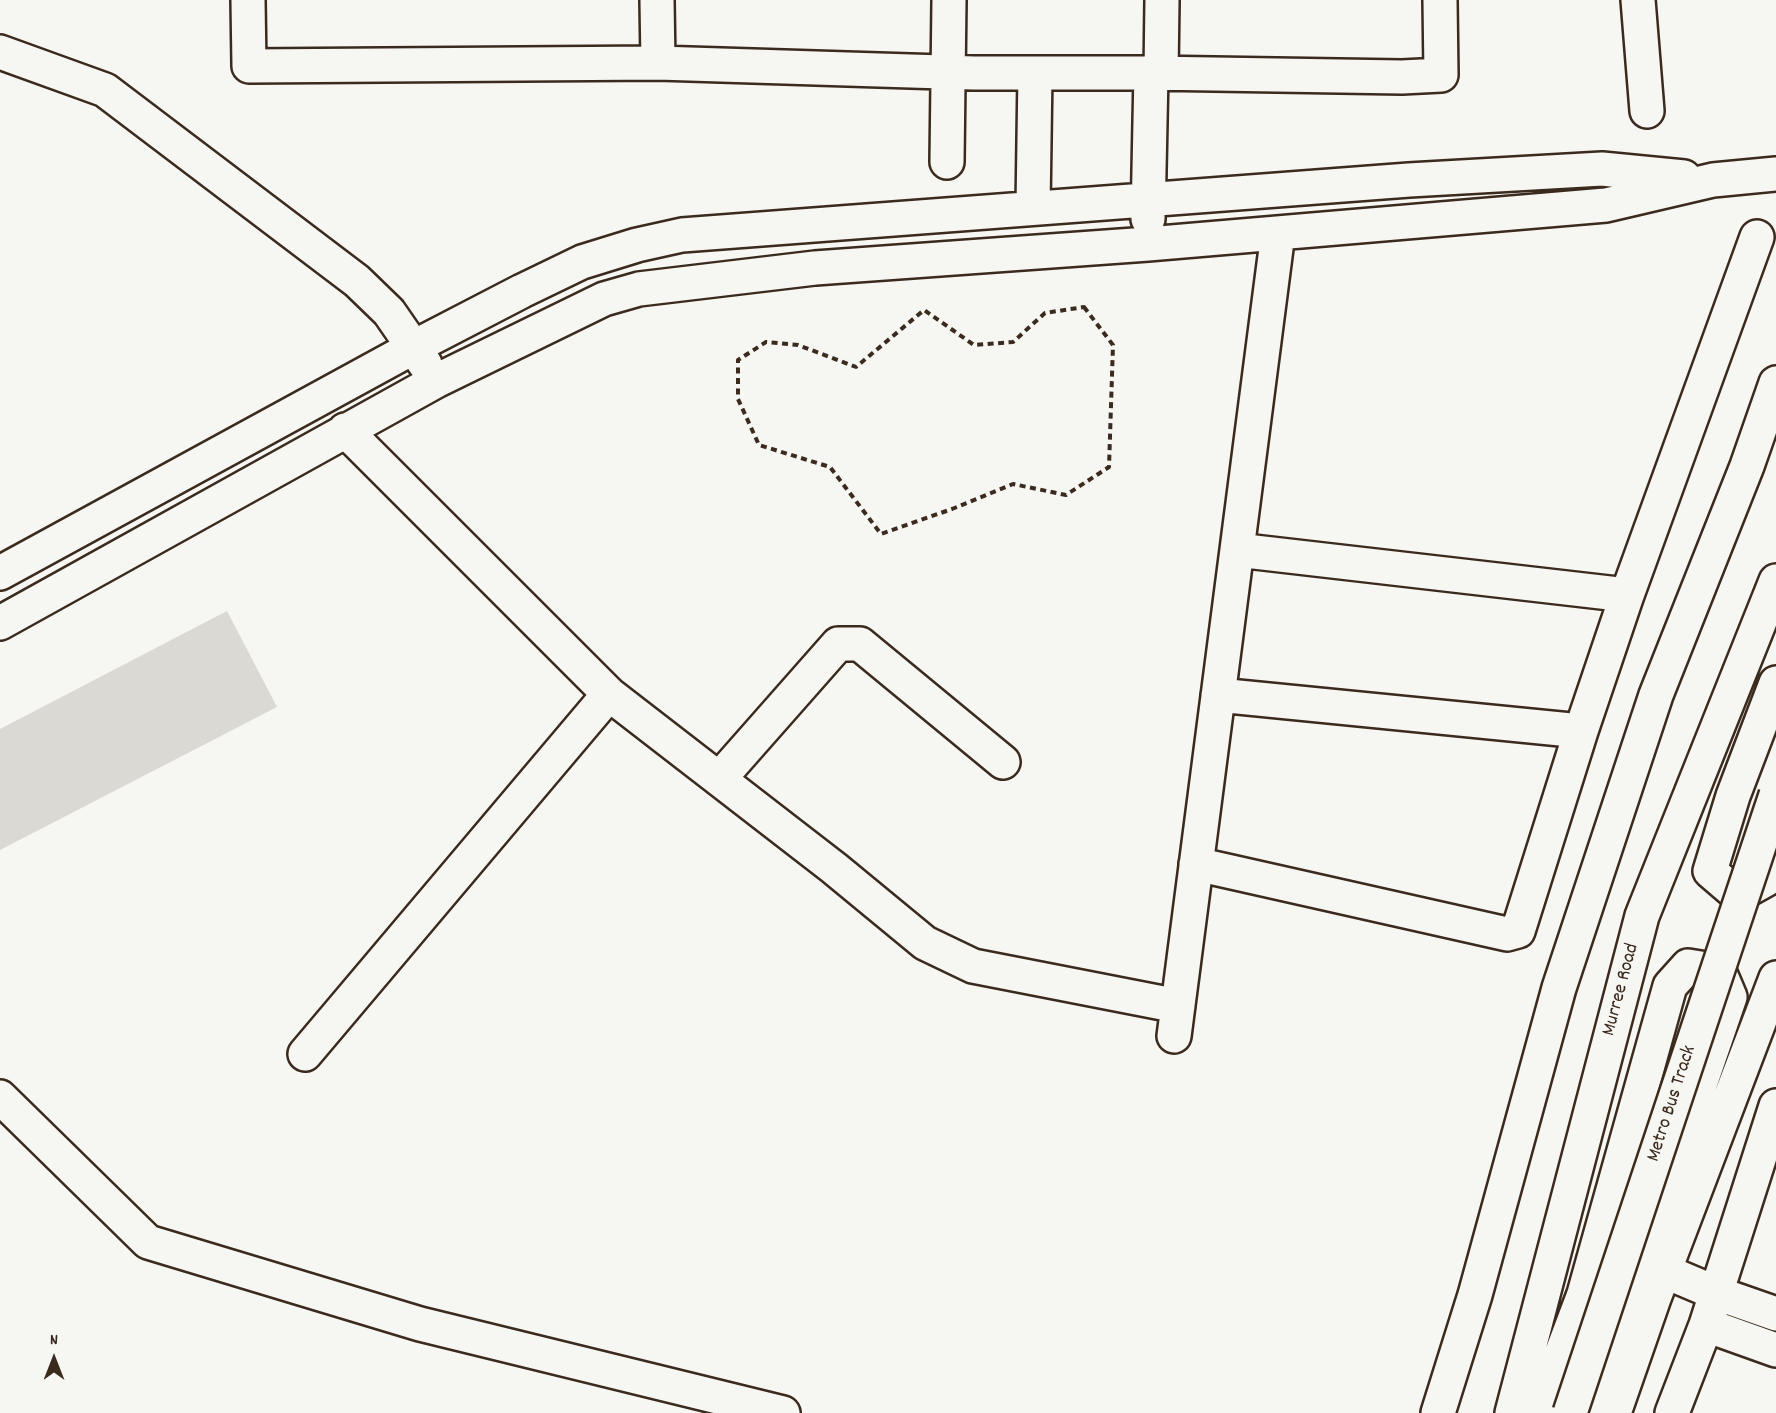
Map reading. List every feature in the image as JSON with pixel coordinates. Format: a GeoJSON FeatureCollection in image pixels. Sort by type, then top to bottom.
{"type":"FeatureCollection","features":[{"type":"Feature","properties":{"kind":"street"},"geometry":{"type":"LineString","coordinates":[[248,0],[249,66],[658,63],[949,72],[1391,77],[1442,75],[1440,0]]}},
{"type":"Feature","properties":{"kind":"street"},"geometry":{"type":"LineString","coordinates":[[657,0],[658,63]]}},
{"type":"Feature","properties":{"kind":"street"},"geometry":{"type":"LineString","coordinates":[[947,162],[949,0]]}},
{"type":"Feature","properties":{"kind":"street"},"geometry":{"type":"LineString","coordinates":[[1148,244],[1148,198],[1162,0]]}},
{"type":"Feature","properties":{"kind":"street"},"geometry":{"type":"LineString","coordinates":[[1638,0],[1647,111]]}},
{"type":"Feature","properties":{"kind":"street"},"geometry":{"type":"LineString","coordinates":[[0,52],[105,90],[357,281],[389,312],[436,381]]}},
{"type":"Feature","properties":{"kind":"street"},"geometry":{"type":"LineString","coordinates":[[1033,207],[1035,73]]}},
{"type":"Feature","properties":{"kind":"street"},"geometry":{"type":"LineString","coordinates":[[0,573],[414,347],[522,291],[582,262],[637,245],[682,235],[1409,180],[1602,169],[1713,180]]}},
{"type":"Feature","properties":{"kind":"street"},"geometry":{"type":"LineString","coordinates":[[0,623],[436,381],[604,299],[639,289],[815,268],[1148,244],[1606,205],[1713,180],[1776,174]]}},
{"type":"Feature","properties":{"kind":"street"},"geometry":{"type":"LineString","coordinates":[[345,430],[609,694],[834,868],[925,943],[973,966],[1176,1021],[1278,233]]}},
{"type":"Feature","properties":{"kind":"street"},"geometry":{"type":"LineString","coordinates":[[1196,864],[1506,934],[1518,932],[1581,731],[1627,595],[1757,237]]}},
{"type":"Feature","properties":{"kind":"street"},"geometry":{"type":"LineString","coordinates":[[1438,1413],[1475,1295],[1559,988],[1656,695],[1747,465],[1776,383]]}},
{"type":"Feature","properties":{"kind":"street"},"geometry":{"type":"LineString","coordinates":[[1237,550],[1627,595]]}},
{"type":"Feature","properties":{"kind":"street","name":"Murree Road"},"geometry":{"type":"LineString","coordinates":[[1512,1413],[1642,916],[1776,581]]}},
{"type":"Feature","properties":{"kind":"street"},"geometry":{"type":"LineString","coordinates":[[719,779],[838,644],[860,644],[1003,762]]}},
{"type":"Feature","properties":{"kind":"street"},"geometry":{"type":"LineString","coordinates":[[1776,683],[1733,796],[1710,871],[1738,895],[1767,879],[1776,860]]}},
{"type":"Feature","properties":{"kind":"street"},"geometry":{"type":"LineString","coordinates":[[305,1054],[609,694]]}},
{"type":"Feature","properties":{"kind":"street"},"geometry":{"type":"LineString","coordinates":[[1218,695],[1581,731]]}},
{"type":"Feature","properties":{"kind":"street","name":"Metro Bus Track"},"geometry":{"type":"LineString","coordinates":[[1570,1413],[1776,795]]}},
{"type":"Feature","properties":{"kind":"street"},"geometry":{"type":"LineString","coordinates":[[1539,1413],[1584,1294],[1670,986],[1688,966],[1719,971],[1730,997],[1604,1365],[1592,1413]]}},
{"type":"Feature","properties":{"kind":"street"},"geometry":{"type":"LineString","coordinates":[[1614,1413],[1664,1271],[1776,978]]}},
{"type":"Feature","properties":{"kind":"street"},"geometry":{"type":"LineString","coordinates":[[0,1097],[148,1242],[420,1324],[783,1413]]}},
{"type":"Feature","properties":{"kind":"street"},"geometry":{"type":"LineString","coordinates":[[1672,1413],[1706,1325],[1776,1106]]}},
{"type":"Feature","properties":{"kind":"street"},"geometry":{"type":"LineString","coordinates":[[1664,1271],[1716,1293],[1776,1314]]}},
{"type":"Feature","properties":{"kind":"street"},"geometry":{"type":"LineString","coordinates":[[1706,1325],[1776,1350]]}},
{"type":"Feature","properties":{"kind":"path"},"geometry":{"type":"LineString","coordinates":[[1084,307],[1113,345],[1109,467],[1066,495],[1013,484],[881,534],[830,467],[759,445],[738,399],[738,360],[766,342],[798,345],[856,367],[924,310],[974,345],[1013,342],[1045,313],[1084,307]]}},
{"type":"Feature","properties":{"kind":"shaded area"},"geometry":{"type":"Polygon","coordinates":[[[227,611],[277,707],[0,850],[0,729],[227,611]]]}}]}
